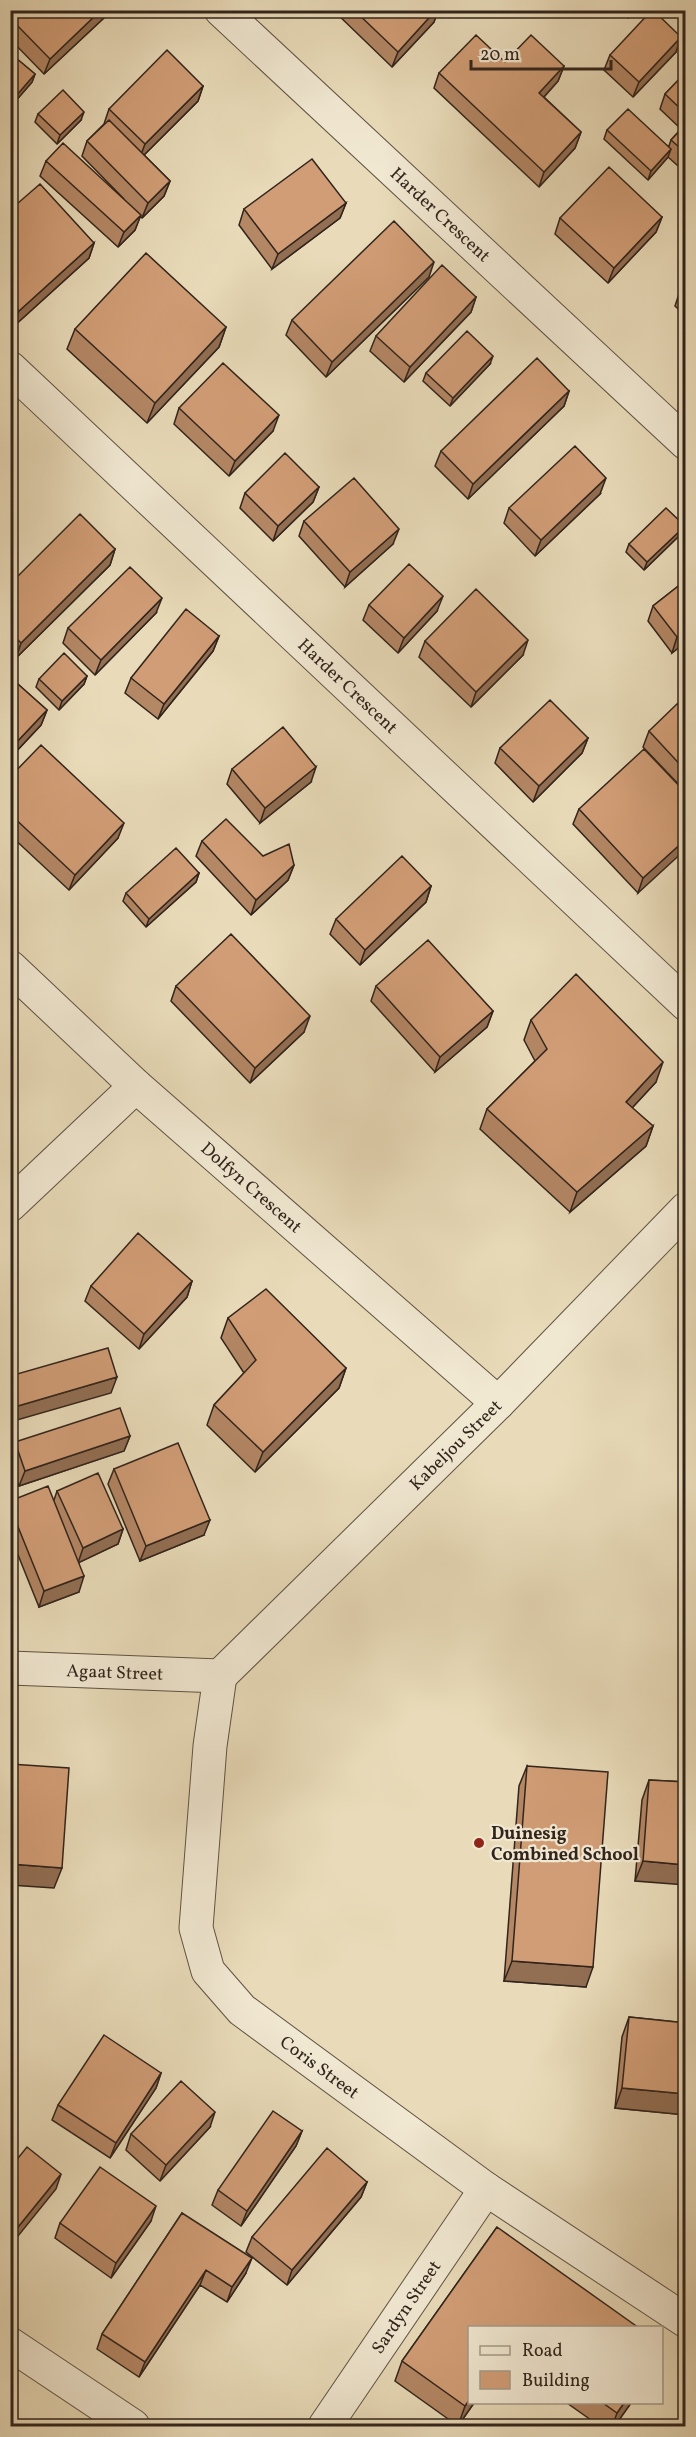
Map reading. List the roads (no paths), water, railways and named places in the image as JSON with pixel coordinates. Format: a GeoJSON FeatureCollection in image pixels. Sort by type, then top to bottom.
{"type":"FeatureCollection","features":[{"type":"Feature","properties":{"kind":"street","name":"Harder Crescent"},"geometry":{"type":"LineString","coordinates":[[221,10],[686,443]]}},
{"type":"Feature","properties":{"kind":"street","name":"Harder Crescent"},"geometry":{"type":"LineString","coordinates":[[10,368],[686,1004]]}},
{"type":"Feature","properties":{"kind":"street","name":"Dolfyn Crescent"},"geometry":{"type":"LineString","coordinates":[[10,967],[135,1086],[498,1403]]}},
{"type":"Feature","properties":{"kind":"street"},"geometry":{"type":"LineString","coordinates":[[10,1205],[135,1086]]}},
{"type":"Feature","properties":{"kind":"street","name":"Kabeljou Street"},"geometry":{"type":"LineString","coordinates":[[220,1676],[498,1403],[686,1209]]}},
{"type":"Feature","properties":{"kind":"street","name":"Agaat Street"},"geometry":{"type":"LineString","coordinates":[[10,1668],[220,1676]]}},
{"type":"Feature","properties":{"kind":"street","name":"Coris Street"},"geometry":{"type":"LineString","coordinates":[[220,1676],[210,1746],[196,1928],[208,1971],[242,2010],[486,2189],[686,2320]]}},
{"type":"Feature","properties":{"kind":"street","name":"Sardyn Street"},"geometry":{"type":"LineString","coordinates":[[326,2427],[486,2189]]}},
{"type":"Feature","properties":{"kind":"street"},"geometry":{"type":"LineString","coordinates":[[10,2344],[133,2427]]}},
{"type":"Feature","properties":{"kind":"place","name":"Duinesig Combined School"},"geometry":{"type":"Point","coordinates":[479,1843]}}]}
